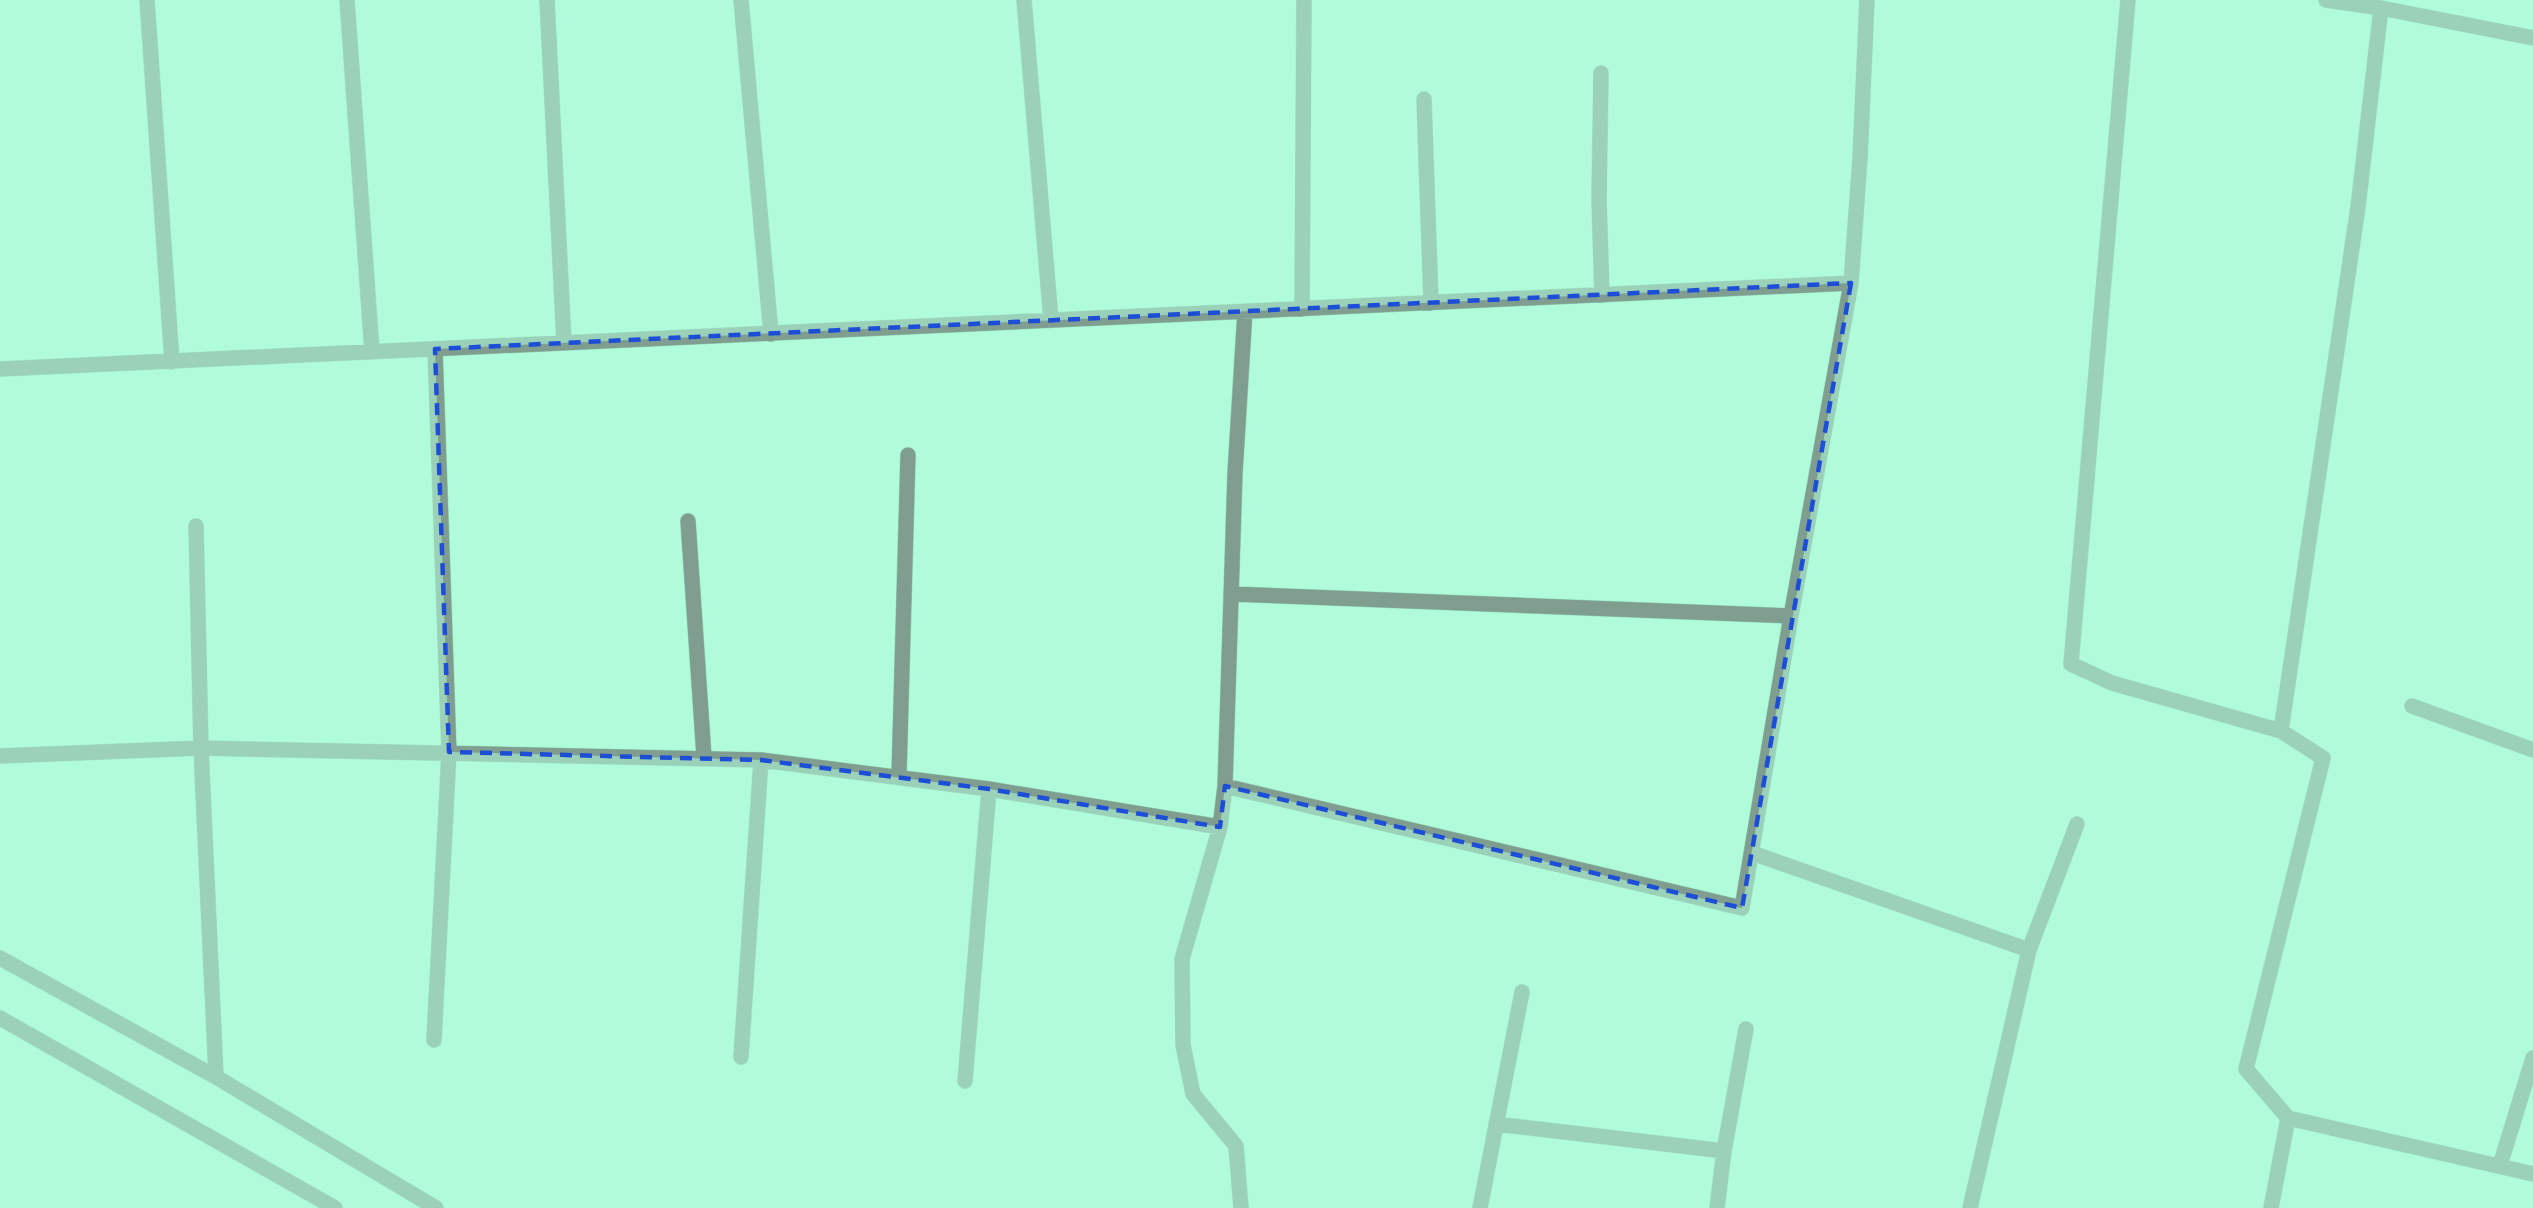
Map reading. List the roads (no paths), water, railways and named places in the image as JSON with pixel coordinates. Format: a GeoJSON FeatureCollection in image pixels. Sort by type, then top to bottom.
{"type":"FeatureCollection","features":[{"type":"Feature","properties":{"kind":"street"},"geometry":{"type":"LineString","coordinates":[[147,0],[172,362]]}},
{"type":"Feature","properties":{"kind":"street"},"geometry":{"type":"LineString","coordinates":[[347,0],[372,352]]}},
{"type":"Feature","properties":{"kind":"street"},"geometry":{"type":"LineString","coordinates":[[547,0],[564,343]]}},
{"type":"Feature","properties":{"kind":"street"},"geometry":{"type":"LineString","coordinates":[[741,0],[771,333]]}},
{"type":"Feature","properties":{"kind":"street"},"geometry":{"type":"LineString","coordinates":[[1024,0],[1051,320]]}},
{"type":"Feature","properties":{"kind":"street"},"geometry":{"type":"LineString","coordinates":[[1302,309],[1304,0]]}},
{"type":"Feature","properties":{"kind":"street"},"geometry":{"type":"LineString","coordinates":[[1225,786],[1742,908],[1791,616],[1851,283],[1860,158],[1867,0]]}},
{"type":"Feature","properties":{"kind":"street"},"geometry":{"type":"LineString","coordinates":[[2128,0],[2071,664],[2112,683],[2281,731],[2323,758],[2246,1069],[2288,1118],[2533,1174]]}},
{"type":"Feature","properties":{"kind":"street"},"geometry":{"type":"LineString","coordinates":[[2326,0],[2381,8],[2533,38]]}},
{"type":"Feature","properties":{"kind":"street"},"geometry":{"type":"LineString","coordinates":[[2281,731],[2358,207],[2381,8]]}},
{"type":"Feature","properties":{"kind":"street"},"geometry":{"type":"LineString","coordinates":[[1601,73],[1599,199],[1602,295]]}},
{"type":"Feature","properties":{"kind":"street"},"geometry":{"type":"LineString","coordinates":[[1424,99],[1431,303]]}},
{"type":"Feature","properties":{"kind":"street"},"geometry":{"type":"LineString","coordinates":[[0,369],[1851,283]]}},
{"type":"Feature","properties":{"kind":"street"},"geometry":{"type":"LineString","coordinates":[[1241,1208],[1236,1146],[1193,1094],[1183,1045],[1182,959],[1220,827],[1225,786],[1235,472],[1245,312]]}},
{"type":"Feature","properties":{"kind":"street"},"geometry":{"type":"LineString","coordinates":[[434,1040],[449,752],[435,349]]}},
{"type":"Feature","properties":{"kind":"street"},"geometry":{"type":"LineString","coordinates":[[899,776],[908,455]]}},
{"type":"Feature","properties":{"kind":"street"},"geometry":{"type":"LineString","coordinates":[[688,521],[704,757]]}},
{"type":"Feature","properties":{"kind":"street"},"geometry":{"type":"LineString","coordinates":[[196,526],[201,748],[216,1077]]}},
{"type":"Feature","properties":{"kind":"street"},"geometry":{"type":"LineString","coordinates":[[1232,594],[1791,616]]}},
{"type":"Feature","properties":{"kind":"street"},"geometry":{"type":"LineString","coordinates":[[2412,706],[2533,750]]}},
{"type":"Feature","properties":{"kind":"street"},"geometry":{"type":"LineString","coordinates":[[0,756],[201,748],[760,760],[989,789],[1220,827]]}},
{"type":"Feature","properties":{"kind":"street"},"geometry":{"type":"LineString","coordinates":[[741,1057],[760,760]]}},
{"type":"Feature","properties":{"kind":"street"},"geometry":{"type":"LineString","coordinates":[[965,1081],[989,789]]}},
{"type":"Feature","properties":{"kind":"street"},"geometry":{"type":"LineString","coordinates":[[1971,1208],[2029,950],[2077,824]]}},
{"type":"Feature","properties":{"kind":"street"},"geometry":{"type":"LineString","coordinates":[[1752,853],[2029,950]]}},
{"type":"Feature","properties":{"kind":"street"},"geometry":{"type":"LineString","coordinates":[[0,958],[216,1077],[436,1208]]}},
{"type":"Feature","properties":{"kind":"street"},"geometry":{"type":"LineString","coordinates":[[1480,1208],[1521,992]]}},
{"type":"Feature","properties":{"kind":"street"},"geometry":{"type":"LineString","coordinates":[[0,1018],[335,1208]]}},
{"type":"Feature","properties":{"kind":"street"},"geometry":{"type":"LineString","coordinates":[[1717,1208],[1724,1151],[1746,1029]]}},
{"type":"Feature","properties":{"kind":"street"},"geometry":{"type":"LineString","coordinates":[[2500,1165],[2533,1058]]}},
{"type":"Feature","properties":{"kind":"street"},"geometry":{"type":"LineString","coordinates":[[2271,1208],[2288,1118]]}},
{"type":"Feature","properties":{"kind":"street"},"geometry":{"type":"LineString","coordinates":[[1496,1124],[1724,1151]]}}]}
